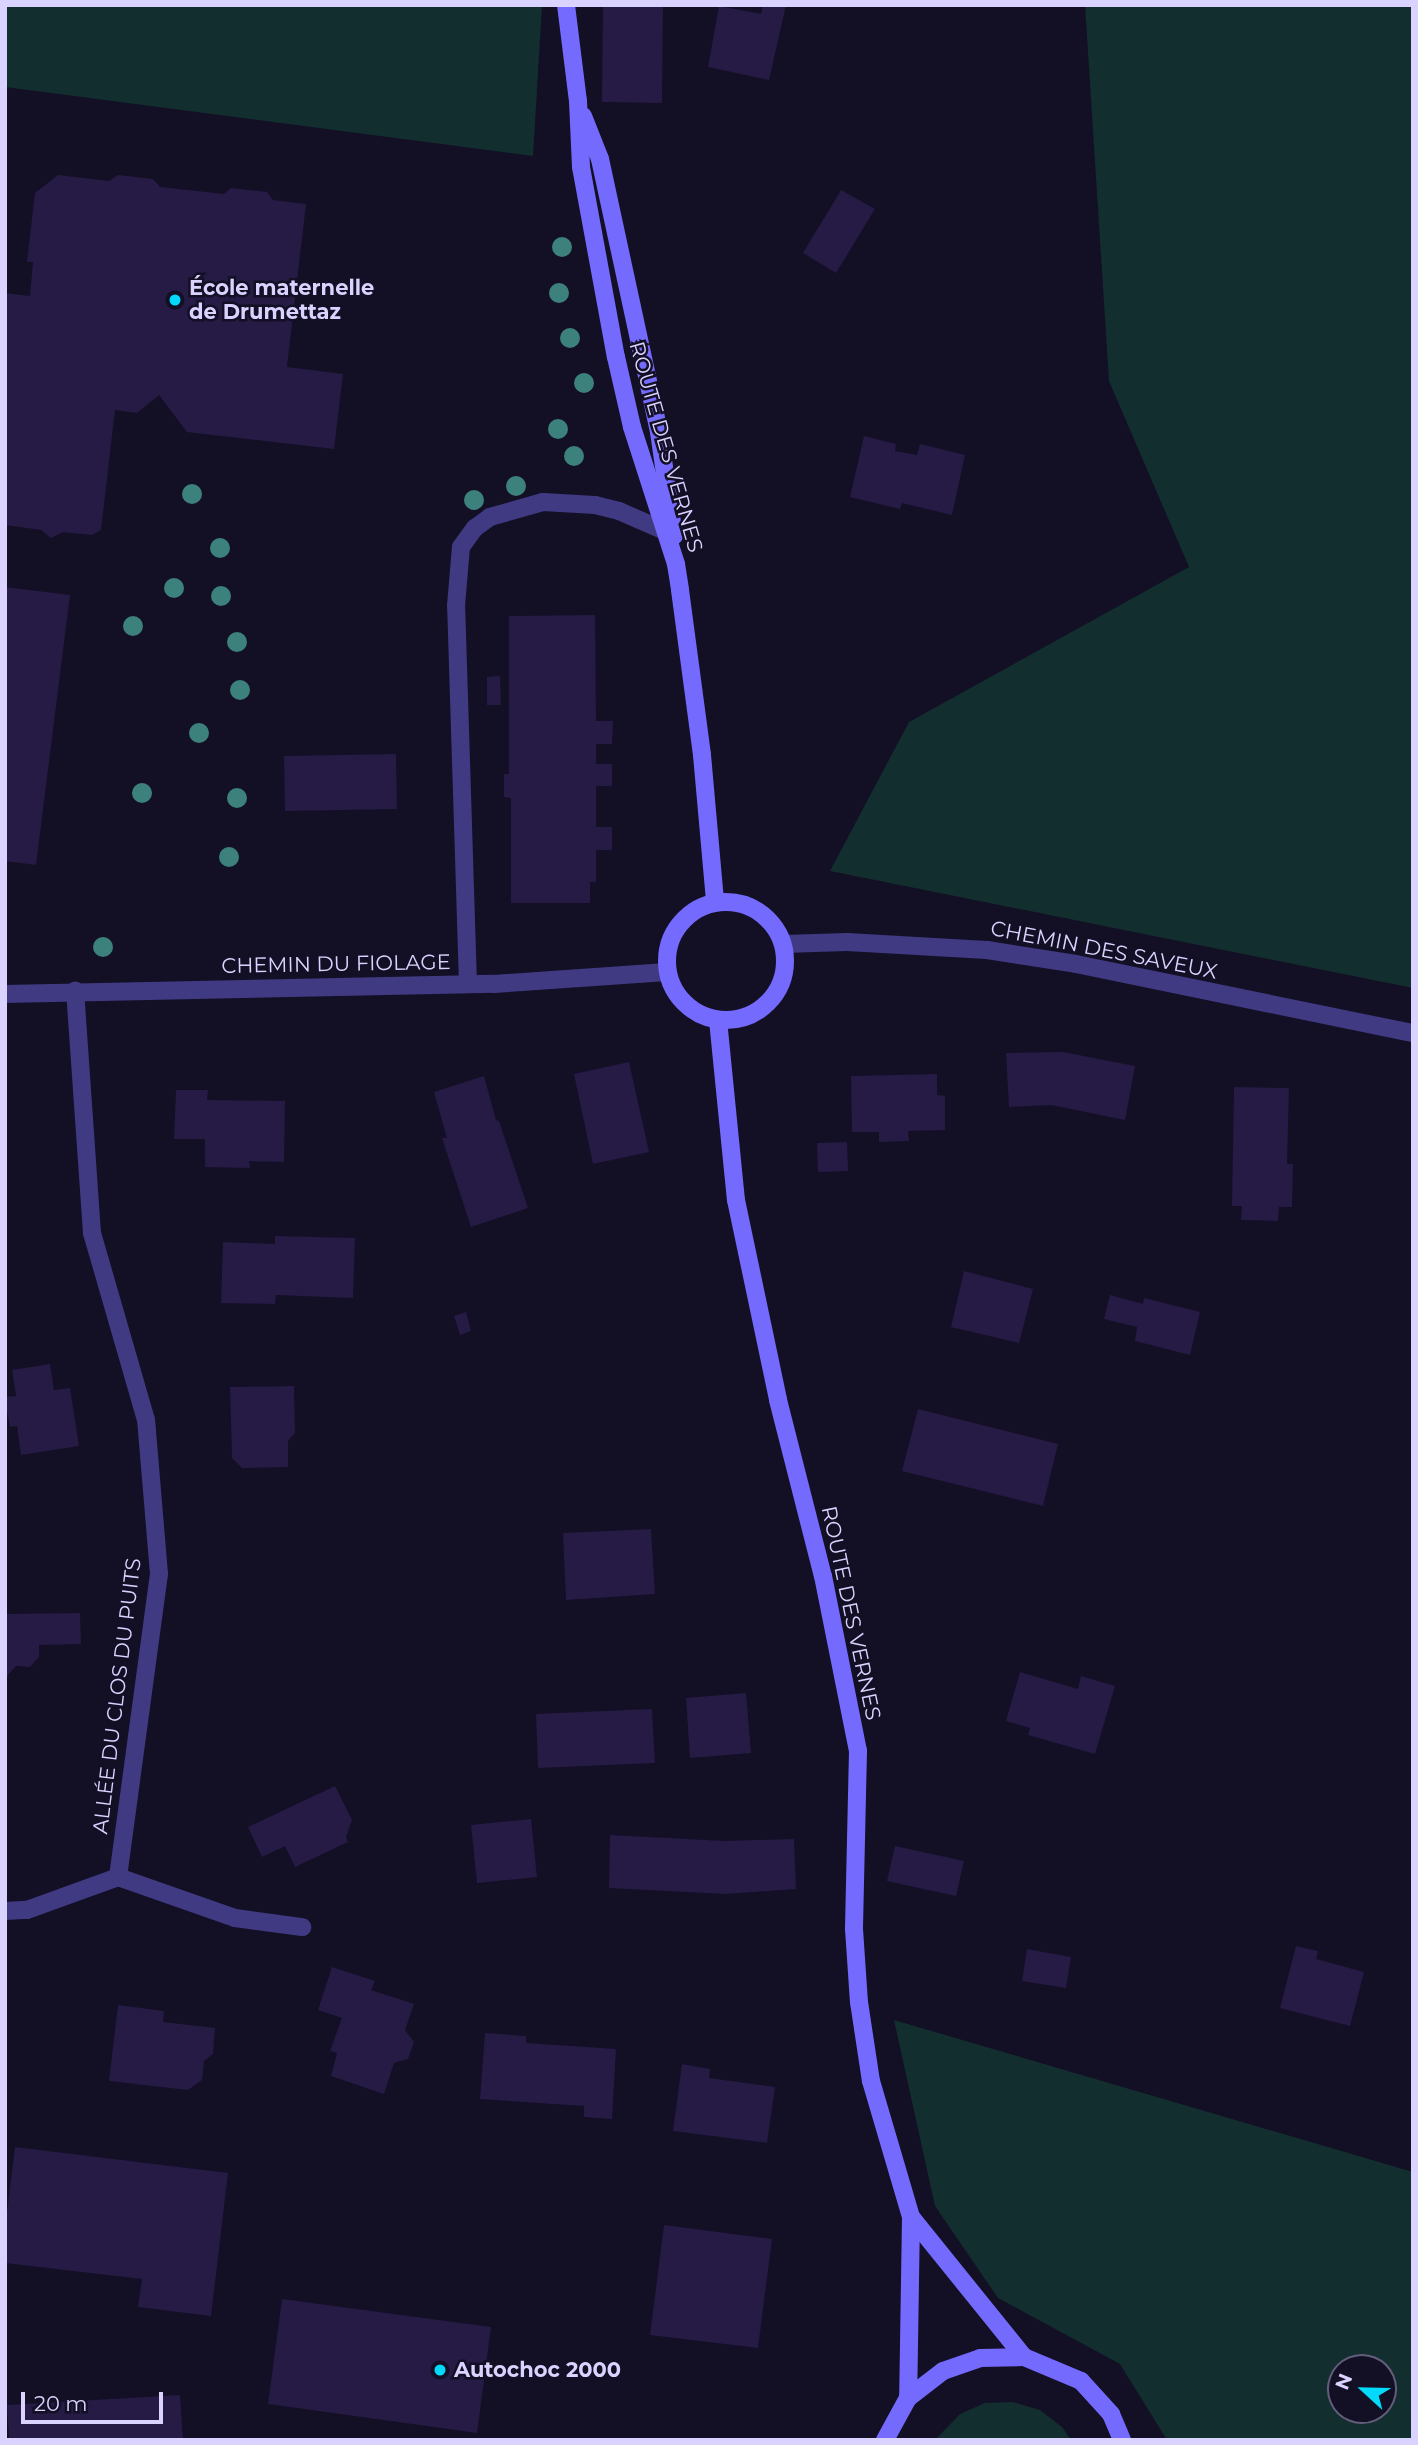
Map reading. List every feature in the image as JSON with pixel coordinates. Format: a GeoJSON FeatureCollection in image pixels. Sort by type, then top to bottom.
{"type":"FeatureCollection","features":[{"type":"Feature","properties":{"kind":"main road","name":"ROUTE DES VERNES"},"geometry":{"type":"LineString","coordinates":[[566,5],[578,101],[581,167],[616,357],[632,427],[676,564],[702,755],[715,902]]}},
{"type":"Feature","properties":{"kind":"main road"},"geometry":{"type":"LineString","coordinates":[[578,101],[600,159],[659,432],[672,513],[676,564]]}},
{"type":"Feature","properties":{"kind":"main road"},"geometry":{"type":"LineString","coordinates":[[715,902],[741,904],[764,915],[783,944],[783,973],[771,999],[756,1012],[738,1019],[719,1020],[700,1015],[685,1004],[674,989],[667,972],[667,953],[672,935],[683,919],[697,908],[715,902]]}},
{"type":"Feature","properties":{"kind":"main road","name":"ROUTE DES VERNES"},"geometry":{"type":"LineString","coordinates":[[719,1020],[736,1200],[778,1400],[823,1576],[858,1751],[854,1929],[860,2008],[871,2081],[911,2217],[908,2398]]}},
{"type":"Feature","properties":{"kind":"main road","name":"ROUTE DES VERNES"},"geometry":{"type":"LineString","coordinates":[[911,2217],[1024,2357]]}},
{"type":"Feature","properties":{"kind":"main road"},"geometry":{"type":"LineString","coordinates":[[885,2440],[908,2398],[943,2371],[980,2358],[1024,2357],[1081,2381],[1111,2414],[1122,2440]]}},
{"type":"Feature","properties":{"kind":"street"},"geometry":{"type":"LineString","coordinates":[[468,985],[456,606],[461,547],[475,528],[490,517],[543,502],[595,505],[619,511],[665,531]]}},
{"type":"Feature","properties":{"kind":"street","name":"CHEMIN DES SAVEUX"},"geometry":{"type":"LineString","coordinates":[[783,944],[847,942],[986,950],[1076,964],[1413,1033]]}},
{"type":"Feature","properties":{"kind":"street","name":"CHEMIN DU FIOLAGE"},"geometry":{"type":"LineString","coordinates":[[5,995],[75,991],[468,985],[667,972]]}},
{"type":"Feature","properties":{"kind":"street","name":"ALLÉE DU CLOS DU PUITS"},"geometry":{"type":"LineString","coordinates":[[75,991],[92,1233],[146,1420],[159,1574],[118,1877]]}},
{"type":"Feature","properties":{"kind":"street"},"geometry":{"type":"LineString","coordinates":[[5,1911],[27,1910],[118,1877],[235,1918],[302,1927]]}},
{"type":"Feature","properties":{"kind":"green space"},"geometry":{"type":"Polygon","coordinates":[[[5,5],[542,6],[533,156],[5,87],[5,5]]]}},
{"type":"Feature","properties":{"kind":"green space"},"geometry":{"type":"Polygon","coordinates":[[[1085,5],[1413,5],[1413,988],[830,871],[909,722],[1189,567],[1109,381],[1085,5]]]}},
{"type":"Feature","properties":{"kind":"green space"},"geometry":{"type":"Polygon","coordinates":[[[894,2020],[1413,2172],[1413,2440],[1167,2440],[1120,2364],[998,2298],[935,2206],[894,2020]]]}},
{"type":"Feature","properties":{"kind":"green space"},"geometry":{"type":"Polygon","coordinates":[[[1013,2402],[1040,2410],[1062,2427],[1071,2440],[935,2440],[960,2414],[985,2403],[1013,2402]]]}},
{"type":"Feature","properties":{"kind":"building"},"geometry":{"type":"Polygon","coordinates":[[[603,5],[663,5],[662,103],[602,102],[603,5]]]}},
{"type":"Feature","properties":{"kind":"building"},"geometry":{"type":"Polygon","coordinates":[[[763,5],[786,5],[769,80],[708,67],[719,6],[761,14],[763,5]]]}},
{"type":"Feature","properties":{"kind":"building"},"geometry":{"type":"Polygon","coordinates":[[[58,175],[109,181],[118,175],[153,179],[160,187],[224,194],[231,188],[267,192],[273,200],[306,204],[287,367],[343,374],[334,449],[187,432],[159,395],[137,413],[115,410],[101,530],[92,535],[63,532],[51,538],[41,530],[5,525],[5,293],[30,296],[33,262],[27,262],[35,193],[58,175]]]}},
{"type":"Feature","properties":{"kind":"building"},"geometry":{"type":"Polygon","coordinates":[[[841,190],[875,209],[836,273],[803,253],[841,190]]]}},
{"type":"Feature","properties":{"kind":"building"},"geometry":{"type":"Polygon","coordinates":[[[864,436],[896,444],[895,451],[917,455],[920,444],[965,455],[952,515],[902,503],[900,509],[850,497],[864,436]]]}},
{"type":"Feature","properties":{"kind":"building"},"geometry":{"type":"Polygon","coordinates":[[[5,587],[70,595],[36,865],[5,861],[5,587]]]}},
{"type":"Feature","properties":{"kind":"building"},"geometry":{"type":"Polygon","coordinates":[[[595,615],[596,721],[613,721],[612,744],[596,744],[596,764],[612,764],[612,786],[596,786],[596,827],[612,827],[612,850],[596,850],[596,882],[590,882],[590,903],[511,903],[511,798],[504,797],[504,774],[509,774],[509,616],[595,615]]]}},
{"type":"Feature","properties":{"kind":"building"},"geometry":{"type":"Polygon","coordinates":[[[500,676],[501,705],[487,705],[487,677],[500,676]]]}},
{"type":"Feature","properties":{"kind":"building"},"geometry":{"type":"Polygon","coordinates":[[[396,754],[397,809],[285,811],[284,756],[396,754]]]}},
{"type":"Feature","properties":{"kind":"building"},"geometry":{"type":"Polygon","coordinates":[[[1063,1052],[1135,1066],[1125,1120],[1051,1105],[1009,1107],[1006,1053],[1063,1052]]]}},
{"type":"Feature","properties":{"kind":"building"},"geometry":{"type":"Polygon","coordinates":[[[629,1062],[649,1152],[593,1164],[574,1074],[629,1062]]]}},
{"type":"Feature","properties":{"kind":"building"},"geometry":{"type":"Polygon","coordinates":[[[937,1074],[937,1095],[945,1096],[945,1130],[908,1131],[909,1141],[879,1142],[879,1132],[852,1132],[851,1076],[937,1074]]]}},
{"type":"Feature","properties":{"kind":"building"},"geometry":{"type":"Polygon","coordinates":[[[484,1076],[496,1120],[499,1121],[528,1208],[471,1227],[442,1138],[447,1138],[434,1092],[484,1076]]]}},
{"type":"Feature","properties":{"kind":"building"},"geometry":{"type":"Polygon","coordinates":[[[1234,1087],[1289,1088],[1287,1164],[1293,1164],[1292,1207],[1279,1207],[1278,1221],[1241,1220],[1242,1206],[1232,1206],[1234,1087]]]}},
{"type":"Feature","properties":{"kind":"building"},"geometry":{"type":"Polygon","coordinates":[[[176,1090],[208,1090],[207,1100],[285,1101],[284,1162],[249,1161],[250,1168],[205,1167],[205,1139],[174,1139],[176,1090]]]}},
{"type":"Feature","properties":{"kind":"building"},"geometry":{"type":"Polygon","coordinates":[[[847,1142],[848,1171],[818,1172],[817,1143],[847,1142]]]}},
{"type":"Feature","properties":{"kind":"building"},"geometry":{"type":"Polygon","coordinates":[[[275,1236],[355,1238],[353,1298],[276,1295],[275,1304],[221,1303],[223,1242],[275,1244],[275,1236]]]}},
{"type":"Feature","properties":{"kind":"building"},"geometry":{"type":"Polygon","coordinates":[[[964,1271],[1033,1289],[1019,1343],[951,1327],[964,1271]]]}},
{"type":"Feature","properties":{"kind":"building"},"geometry":{"type":"Polygon","coordinates":[[[1110,1295],[1143,1304],[1144,1298],[1200,1312],[1190,1355],[1135,1341],[1137,1327],[1104,1319],[1110,1295]]]}},
{"type":"Feature","properties":{"kind":"building"},"geometry":{"type":"Polygon","coordinates":[[[466,1312],[471,1331],[460,1335],[454,1316],[466,1312]]]}},
{"type":"Feature","properties":{"kind":"building"},"geometry":{"type":"Polygon","coordinates":[[[50,1364],[54,1390],[70,1388],[79,1446],[21,1455],[17,1426],[10,1427],[5,1401],[5,1397],[16,1396],[12,1370],[50,1364]]]}},
{"type":"Feature","properties":{"kind":"building"},"geometry":{"type":"Polygon","coordinates":[[[294,1386],[295,1433],[288,1441],[288,1467],[242,1468],[232,1458],[230,1387],[294,1386]]]}},
{"type":"Feature","properties":{"kind":"building"},"geometry":{"type":"Polygon","coordinates":[[[918,1409],[1058,1444],[1043,1506],[902,1471],[918,1409]]]}},
{"type":"Feature","properties":{"kind":"building"},"geometry":{"type":"Polygon","coordinates":[[[651,1529],[655,1594],[566,1600],[563,1533],[651,1529]]]}},
{"type":"Feature","properties":{"kind":"building"},"geometry":{"type":"Polygon","coordinates":[[[80,1613],[81,1644],[39,1645],[39,1657],[30,1667],[16,1666],[5,1678],[5,1614],[80,1613]]]}},
{"type":"Feature","properties":{"kind":"building"},"geometry":{"type":"Polygon","coordinates":[[[1020,1672],[1078,1689],[1081,1676],[1115,1686],[1095,1754],[1028,1735],[1030,1728],[1006,1721],[1020,1672]]]}},
{"type":"Feature","properties":{"kind":"building"},"geometry":{"type":"Polygon","coordinates":[[[746,1693],[751,1753],[690,1758],[686,1698],[746,1693]]]}},
{"type":"Feature","properties":{"kind":"building"},"geometry":{"type":"Polygon","coordinates":[[[652,1709],[655,1763],[538,1768],[536,1714],[652,1709]]]}},
{"type":"Feature","properties":{"kind":"building"},"geometry":{"type":"Polygon","coordinates":[[[335,1786],[352,1820],[346,1837],[348,1842],[295,1867],[285,1846],[262,1857],[248,1827],[335,1786]]]}},
{"type":"Feature","properties":{"kind":"building"},"geometry":{"type":"Polygon","coordinates":[[[531,1819],[537,1877],[477,1883],[471,1825],[531,1819]]]}},
{"type":"Feature","properties":{"kind":"building"},"geometry":{"type":"Polygon","coordinates":[[[610,1835],[724,1841],[794,1839],[796,1889],[725,1894],[609,1888],[610,1835]]]}},
{"type":"Feature","properties":{"kind":"building"},"geometry":{"type":"Polygon","coordinates":[[[895,1846],[964,1861],[956,1896],[887,1881],[895,1846]]]}},
{"type":"Feature","properties":{"kind":"building"},"geometry":{"type":"Polygon","coordinates":[[[1296,1946],[1318,1951],[1316,1959],[1364,1972],[1350,2026],[1280,2008],[1296,1946]]]}},
{"type":"Feature","properties":{"kind":"building"},"geometry":{"type":"Polygon","coordinates":[[[1027,1949],[1071,1957],[1066,1988],[1022,1981],[1027,1949]]]}},
{"type":"Feature","properties":{"kind":"building"},"geometry":{"type":"Polygon","coordinates":[[[332,1967],[375,1981],[371,1990],[414,2004],[405,2030],[414,2042],[408,2059],[394,2063],[384,2094],[331,2076],[337,2053],[330,2051],[342,2018],[318,2010],[332,1967]]]}},
{"type":"Feature","properties":{"kind":"building"},"geometry":{"type":"Polygon","coordinates":[[[118,2005],[164,2011],[163,2022],[215,2028],[213,2054],[204,2061],[202,2080],[188,2090],[109,2081],[118,2005]]]}},
{"type":"Feature","properties":{"kind":"building"},"geometry":{"type":"Polygon","coordinates":[[[485,2033],[526,2036],[526,2043],[616,2049],[612,2119],[584,2117],[584,2106],[480,2099],[485,2033]]]}},
{"type":"Feature","properties":{"kind":"building"},"geometry":{"type":"Polygon","coordinates":[[[682,2064],[710,2069],[709,2078],[775,2087],[767,2143],[673,2131],[682,2064]]]}},
{"type":"Feature","properties":{"kind":"building"},"geometry":{"type":"Polygon","coordinates":[[[15,2147],[228,2173],[211,2316],[138,2307],[142,2279],[5,2263],[5,2228],[15,2147]]]}},
{"type":"Feature","properties":{"kind":"building"},"geometry":{"type":"Polygon","coordinates":[[[664,2225],[772,2239],[758,2348],[650,2335],[664,2225]]]}},
{"type":"Feature","properties":{"kind":"building"},"geometry":{"type":"Polygon","coordinates":[[[282,2299],[491,2327],[477,2433],[268,2404],[282,2299]]]}},
{"type":"Feature","properties":{"kind":"building"},"geometry":{"type":"Polygon","coordinates":[[[180,2395],[183,2440],[9,2440],[7,2405],[180,2395]]]}},
{"type":"Feature","properties":{"kind":"place","name":"École maternelle de Drumettaz"},"geometry":{"type":"Point","coordinates":[175,300]}},
{"type":"Feature","properties":{"kind":"place","name":"Autochoc 2000"},"geometry":{"type":"Point","coordinates":[440,2370]}}]}
